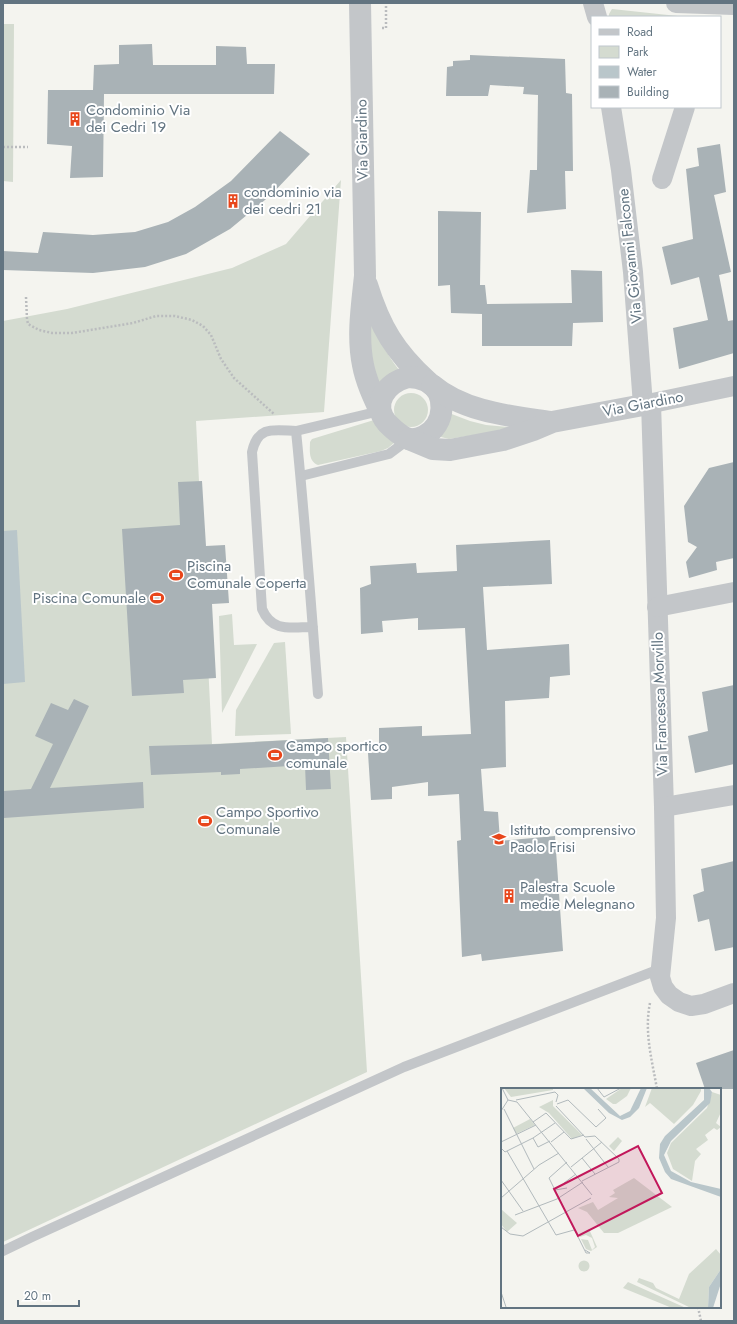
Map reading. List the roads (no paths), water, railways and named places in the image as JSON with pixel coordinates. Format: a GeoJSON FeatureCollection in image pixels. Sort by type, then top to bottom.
{"type":"FeatureCollection","features":[{"type":"Feature","properties":{"kind":"street","name":"Via Giardino"},"geometry":{"type":"LineString","coordinates":[[360,3],[365,276],[361,323],[361,356],[367,380],[380,411],[391,427],[409,439],[433,449],[450,450],[503,440],[552,422],[734,386]]}},
{"type":"Feature","properties":{"kind":"street"},"geometry":{"type":"LineString","coordinates":[[592,3],[597,16]]}},
{"type":"Feature","properties":{"kind":"street"},"geometry":{"type":"LineString","coordinates":[[676,3],[722,9]]}},
{"type":"Feature","properties":{"kind":"street","name":"Via Giovanni Falcone"},"geometry":{"type":"LineString","coordinates":[[611,108],[621,170],[647,404]]}},
{"type":"Feature","properties":{"kind":"street"},"geometry":{"type":"LineString","coordinates":[[662,179],[685,108]]}},
{"type":"Feature","properties":{"kind":"street","name":"Via Giardino"},"geometry":{"type":"LineString","coordinates":[[365,276],[377,314],[392,342],[410,366],[437,391],[440,399],[442,409],[440,418],[435,427],[428,434],[419,438],[409,439]]}},
{"type":"Feature","properties":{"kind":"street","name":"Via Giardino"},"geometry":{"type":"LineString","coordinates":[[380,411],[384,393],[390,385],[398,380],[413,377],[429,383],[442,393],[472,407],[512,416],[552,422]]}},
{"type":"Feature","properties":{"kind":"street","name":"Via Francesca Morvillo"},"geometry":{"type":"LineString","coordinates":[[647,404],[657,607],[664,807],[665,927],[660,969],[661,983],[665,991],[674,999],[691,1006],[734,993]]}},
{"type":"Feature","properties":{"kind":"street"},"geometry":{"type":"LineString","coordinates":[[657,607],[734,592]]}},
{"type":"Feature","properties":{"kind":"street"},"geometry":{"type":"LineString","coordinates":[[664,807],[734,795]]}},
{"type":"Feature","properties":{"kind":"lane"},"geometry":{"type":"LineString","coordinates":[[313,627],[288,627],[274,625],[265,616],[261,603],[252,459],[254,445],[257,438],[267,431],[296,431],[380,411]]}},
{"type":"Feature","properties":{"kind":"lane"},"geometry":{"type":"LineString","coordinates":[[296,431],[301,476],[318,694]]}},
{"type":"Feature","properties":{"kind":"lane"},"geometry":{"type":"LineString","coordinates":[[301,476],[389,454],[409,439]]}},
{"type":"Feature","properties":{"kind":"lane"},"geometry":{"type":"LineString","coordinates":[[3,1251],[32,1236],[404,1067],[660,969]]}},
{"type":"Feature","properties":{"kind":"water"},"geometry":{"type":"Polygon","coordinates":[[[17,530],[25,682],[3,684],[3,531],[17,530]]]}},
{"type":"Feature","properties":{"kind":"place","name":"Condominio Via dei Cedri 19"},"geometry":{"type":"Point","coordinates":[75,119]}},
{"type":"Feature","properties":{"kind":"place","name":"condominio via dei cedri 21"},"geometry":{"type":"Point","coordinates":[233,201]}},
{"type":"Feature","properties":{"kind":"place","name":"Piscina Comunale Coperta"},"geometry":{"type":"Point","coordinates":[176,575]}},
{"type":"Feature","properties":{"kind":"place","name":"Piscina Comunale"},"geometry":{"type":"Point","coordinates":[157,598]}},
{"type":"Feature","properties":{"kind":"place","name":"Campo sportico comunale"},"geometry":{"type":"Point","coordinates":[275,755]}},
{"type":"Feature","properties":{"kind":"place","name":"Campo Sportivo Comunale"},"geometry":{"type":"Point","coordinates":[205,821]}},
{"type":"Feature","properties":{"kind":"place","name":"Istituto comprensivo Paolo Frisi"},"geometry":{"type":"Point","coordinates":[499,839]}},
{"type":"Feature","properties":{"kind":"place","name":"Palestra Scuole medie Melegnano"},"geometry":{"type":"Point","coordinates":[509,896]}}]}
